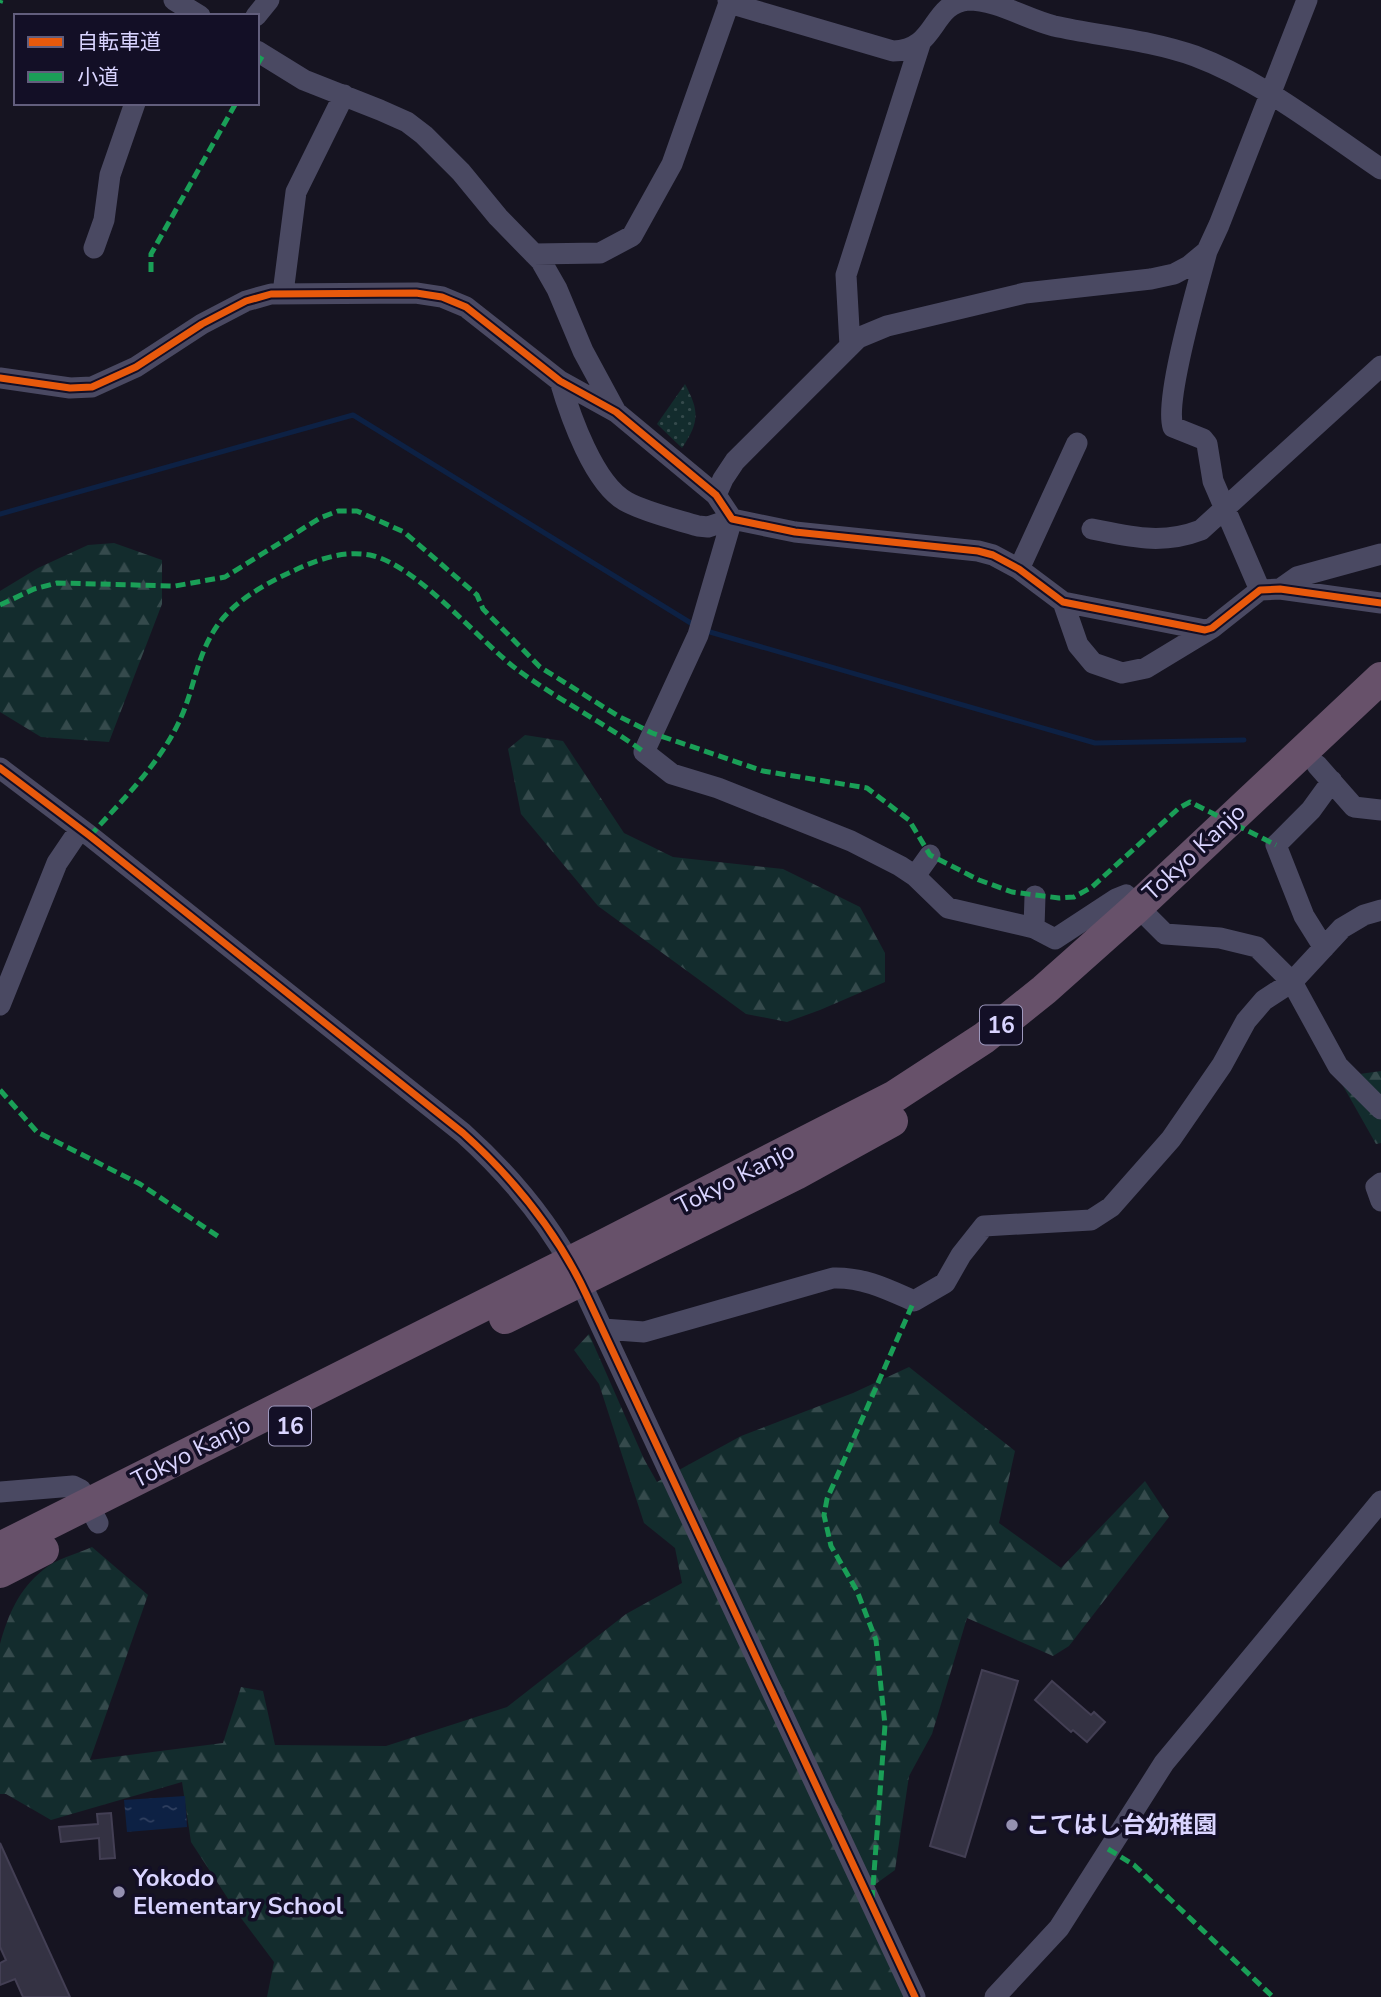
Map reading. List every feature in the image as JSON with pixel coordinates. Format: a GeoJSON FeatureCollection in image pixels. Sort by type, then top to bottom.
{"type":"FeatureCollection","features":[{"type":"Feature","properties":{"kind":"highway","name":"Tokyo Kanjo"},"geometry":{"type":"LineString","coordinates":[[1144,914],[1381,678]]}},
{"type":"Feature","properties":{"kind":"highway","name":"Tokyo Kanjo"},"geometry":{"type":"LineString","coordinates":[[0,1572],[93,1513],[575,1271],[895,1096],[984,1038],[1324,773],[1381,707]]}},
{"type":"Feature","properties":{"kind":"highway","name":"Tokyo Kanjo"},"geometry":{"type":"LineString","coordinates":[[0,1548],[93,1513]]}},
{"type":"Feature","properties":{"kind":"street"},"geometry":{"type":"LineString","coordinates":[[173,0],[197,14]]}},
{"type":"Feature","properties":{"kind":"street"},"geometry":{"type":"LineString","coordinates":[[258,14],[269,0]]}},
{"type":"Feature","properties":{"kind":"street"},"geometry":{"type":"LineString","coordinates":[[850,346],[846,275],[920,44],[949,7],[964,1],[980,0],[1051,25],[1192,55],[1217,65],[1269,93],[1381,169]]}},
{"type":"Feature","properties":{"kind":"street"},"geometry":{"type":"LineString","coordinates":[[1270,589],[1224,510],[1213,481],[1207,444],[1202,439],[1173,427],[1171,419],[1177,372],[1207,251],[1307,0]]}},
{"type":"Feature","properties":{"kind":"street"},"geometry":{"type":"LineString","coordinates":[[534,254],[600,253],[632,236],[672,164],[728,2],[893,51],[908,51],[920,44]]}},
{"type":"Feature","properties":{"kind":"street"},"geometry":{"type":"LineString","coordinates":[[259,52],[304,80],[407,122],[461,172],[534,254],[557,289],[583,351],[616,412]]}},
{"type":"Feature","properties":{"kind":"street"},"geometry":{"type":"LineString","coordinates":[[283,293],[296,192],[344,95]]}},
{"type":"Feature","properties":{"kind":"street"},"geometry":{"type":"LineString","coordinates":[[94,248],[104,220],[110,175],[134,105]]}},
{"type":"Feature","properties":{"kind":"street"},"geometry":{"type":"LineString","coordinates":[[716,495],[735,461],[858,338],[887,326],[1025,293],[1174,274],[1207,251]]}},
{"type":"Feature","properties":{"kind":"street"},"geometry":{"type":"LineString","coordinates":[[0,378],[70,388],[92,387],[136,367],[202,324],[246,301],[271,293],[416,293],[442,297],[466,307],[560,381],[616,412],[716,495],[732,519]]}},
{"type":"Feature","properties":{"kind":"street"},"geometry":{"type":"LineString","coordinates":[[1092,529],[1157,540],[1184,537],[1201,530],[1381,366]]}},
{"type":"Feature","properties":{"kind":"street"},"geometry":{"type":"LineString","coordinates":[[560,381],[573,425],[594,466],[622,499],[698,526],[708,527],[732,519],[795,532],[978,551],[1019,569],[1063,602],[1205,630],[1212,628]]}},
{"type":"Feature","properties":{"kind":"street"},"geometry":{"type":"LineString","coordinates":[[1019,569],[1077,443]]}},
{"type":"Feature","properties":{"kind":"street"},"geometry":{"type":"LineString","coordinates":[[732,519],[700,628],[644,752],[672,774],[718,788],[851,842],[900,866],[915,876],[947,908],[1034,928],[1055,939],[1126,895],[1165,934],[1220,937],[1251,944],[1292,982],[1338,1066],[1381,1109]]}},
{"type":"Feature","properties":{"kind":"street"},"geometry":{"type":"LineString","coordinates":[[1063,602],[1078,645],[1093,663],[1122,673],[1146,668],[1270,589],[1297,577],[1381,554]]}},
{"type":"Feature","properties":{"kind":"street"},"geometry":{"type":"LineString","coordinates":[[1270,589],[1381,603]]}},
{"type":"Feature","properties":{"kind":"street"},"geometry":{"type":"LineString","coordinates":[[0,768],[463,1133],[483,1151],[539,1215],[575,1271],[603,1329],[915,1997]]}},
{"type":"Feature","properties":{"kind":"street"},"geometry":{"type":"LineString","coordinates":[[1324,948],[1304,916],[1276,845],[1311,810],[1324,773],[1354,807],[1381,810]]}},
{"type":"Feature","properties":{"kind":"street"},"geometry":{"type":"LineString","coordinates":[[0,1005],[57,863],[80,829]]}},
{"type":"Feature","properties":{"kind":"street"},"geometry":{"type":"LineString","coordinates":[[915,876],[930,855]]}},
{"type":"Feature","properties":{"kind":"street"},"geometry":{"type":"LineString","coordinates":[[1034,928],[1035,896]]}},
{"type":"Feature","properties":{"kind":"street"},"geometry":{"type":"LineString","coordinates":[[603,1329],[643,1332],[832,1278],[870,1281],[914,1301],[945,1283],[961,1255],[984,1226],[1091,1220],[1111,1207],[1138,1173],[1171,1139],[1222,1065],[1246,1021],[1264,1000],[1292,982],[1342,928],[1364,915],[1381,910]]}},
{"type":"Feature","properties":{"kind":"street"},"geometry":{"type":"LineString","coordinates":[[1381,1183],[1376,1186],[1381,1201]]}},
{"type":"Feature","properties":{"kind":"street"},"geometry":{"type":"LineString","coordinates":[[0,1492],[73,1486],[81,1490],[93,1513]]}},
{"type":"Feature","properties":{"kind":"street"},"geometry":{"type":"LineString","coordinates":[[995,1997],[1059,1928],[1164,1763],[1381,1501]]}},
{"type":"Feature","properties":{"kind":"green space"},"geometry":{"type":"Polygon","coordinates":[[[685,384],[696,416],[682,448],[657,424],[685,384]]]}},
{"type":"Feature","properties":{"kind":"green space"},"geometry":{"type":"Polygon","coordinates":[[[114,543],[162,560],[162,604],[109,742],[41,737],[0,712],[0,591],[38,568],[88,545],[114,543]]]}},
{"type":"Feature","properties":{"kind":"green space"},"geometry":{"type":"Polygon","coordinates":[[[525,735],[563,741],[624,833],[673,857],[783,869],[860,907],[885,953],[885,982],[787,1022],[746,1014],[598,906],[521,814],[508,749],[525,735]]]}},
{"type":"Feature","properties":{"kind":"green space"},"geometry":{"type":"Polygon","coordinates":[[[1381,1071],[1381,1143],[1376,1144],[1338,1077],[1381,1071]]]}},
{"type":"Feature","properties":{"kind":"green space"},"geometry":{"type":"Polygon","coordinates":[[[589,1334],[644,1459],[657,1482],[741,1436],[853,1393],[909,1367],[1015,1451],[999,1523],[1061,1568],[1145,1481],[1169,1517],[1069,1646],[1053,1656],[967,1618],[932,1734],[909,1776],[895,1870],[859,1896],[912,1997],[267,1997],[274,1962],[238,1914],[191,1842],[182,1782],[51,1820],[6,1794],[0,1794],[0,1644],[7,1623],[21,1594],[35,1577],[48,1566],[92,1547],[148,1595],[90,1760],[223,1743],[241,1687],[263,1691],[275,1745],[386,1746],[507,1707],[626,1614],[682,1583],[675,1548],[644,1523],[599,1384],[574,1350],[589,1334]]]}},
{"type":"Feature","properties":{"kind":"water"},"geometry":{"type":"Polygon","coordinates":[[[185,1796],[187,1827],[127,1832],[124,1800],[185,1796]]]}},
{"type":"Feature","properties":{"kind":"building"},"geometry":{"type":"Polygon","coordinates":[[[982,1670],[1018,1681],[965,1857],[930,1846],[982,1670]]]}},
{"type":"Feature","properties":{"kind":"building"},"geometry":{"type":"Polygon","coordinates":[[[1052,1681],[1091,1715],[1094,1712],[1105,1722],[1087,1742],[1073,1730],[1071,1732],[1035,1700],[1052,1681]]]}},
{"type":"Feature","properties":{"kind":"building"},"geometry":{"type":"Polygon","coordinates":[[[111,1813],[115,1858],[100,1859],[99,1838],[61,1842],[59,1827],[98,1824],[97,1814],[111,1813]]]}},
{"type":"Feature","properties":{"kind":"building"},"geometry":{"type":"Polygon","coordinates":[[[0,1843],[70,1997],[23,1997],[15,1979],[0,1985],[0,1963],[6,1960],[0,1947],[0,1843]]]}},
{"type":"Feature","properties":{"kind":"waterway"},"geometry":{"type":"LineString","coordinates":[[0,514],[353,415],[694,625]]}},
{"type":"Feature","properties":{"kind":"waterway"},"geometry":{"type":"LineString","coordinates":[[703,630],[1095,743],[1244,740]]}},
{"type":"Feature","properties":{"kind":"marked path"},"geometry":{"type":"LineString","coordinates":[[259,62],[263,55]]}},
{"type":"Feature","properties":{"kind":"marked path"},"geometry":{"type":"LineString","coordinates":[[151,272],[151,254],[235,105]]}},
{"type":"Feature","properties":{"kind":"marked path"},"geometry":{"type":"LineString","coordinates":[[0,605],[34,589],[57,583],[175,586],[225,577],[320,518],[338,511],[357,511],[404,532],[477,595],[483,609],[540,667],[618,716],[652,733],[763,771],[867,788],[909,820],[930,855],[979,880],[1012,892],[1059,898],[1074,897],[1092,887],[1179,808],[1190,802],[1276,845]]}},
{"type":"Feature","properties":{"kind":"marked path"},"geometry":{"type":"LineString","coordinates":[[90,836],[160,755],[183,712],[204,649],[224,617],[241,601],[272,582],[311,563],[340,555],[370,555],[388,561],[407,573],[519,671],[644,752]]}},
{"type":"Feature","properties":{"kind":"marked path"},"geometry":{"type":"LineString","coordinates":[[0,1090],[37,1132],[140,1184],[219,1237]]}},
{"type":"Feature","properties":{"kind":"marked path"},"geometry":{"type":"LineString","coordinates":[[872,1900],[885,1725],[876,1640],[857,1591],[831,1546],[824,1515],[827,1499],[914,1301]]}},
{"type":"Feature","properties":{"kind":"marked path"},"geometry":{"type":"LineString","coordinates":[[1108,1849],[1134,1865],[1273,1997]]}},
{"type":"Feature","properties":{"kind":"cycle path"},"geometry":{"type":"LineString","coordinates":[[0,378],[70,388],[92,387],[136,367],[202,324],[246,301],[271,294],[416,293],[442,297],[466,307],[560,381],[616,412],[716,495],[732,519],[795,532],[978,551],[993,555],[1019,569],[1063,602],[1205,630],[1212,628],[1260,590],[1280,589],[1381,603]]}},
{"type":"Feature","properties":{"kind":"cycle path"},"geometry":{"type":"LineString","coordinates":[[0,768],[90,836],[463,1133],[499,1168],[548,1228],[586,1294],[915,1997]]}},
{"type":"Feature","properties":{"kind":"place","name":"こてはし台幼稚園"},"geometry":{"type":"Point","coordinates":[1012,1825]}},
{"type":"Feature","properties":{"kind":"place","name":"Yokodo Elementary School"},"geometry":{"type":"Point","coordinates":[119,1892]}}]}
